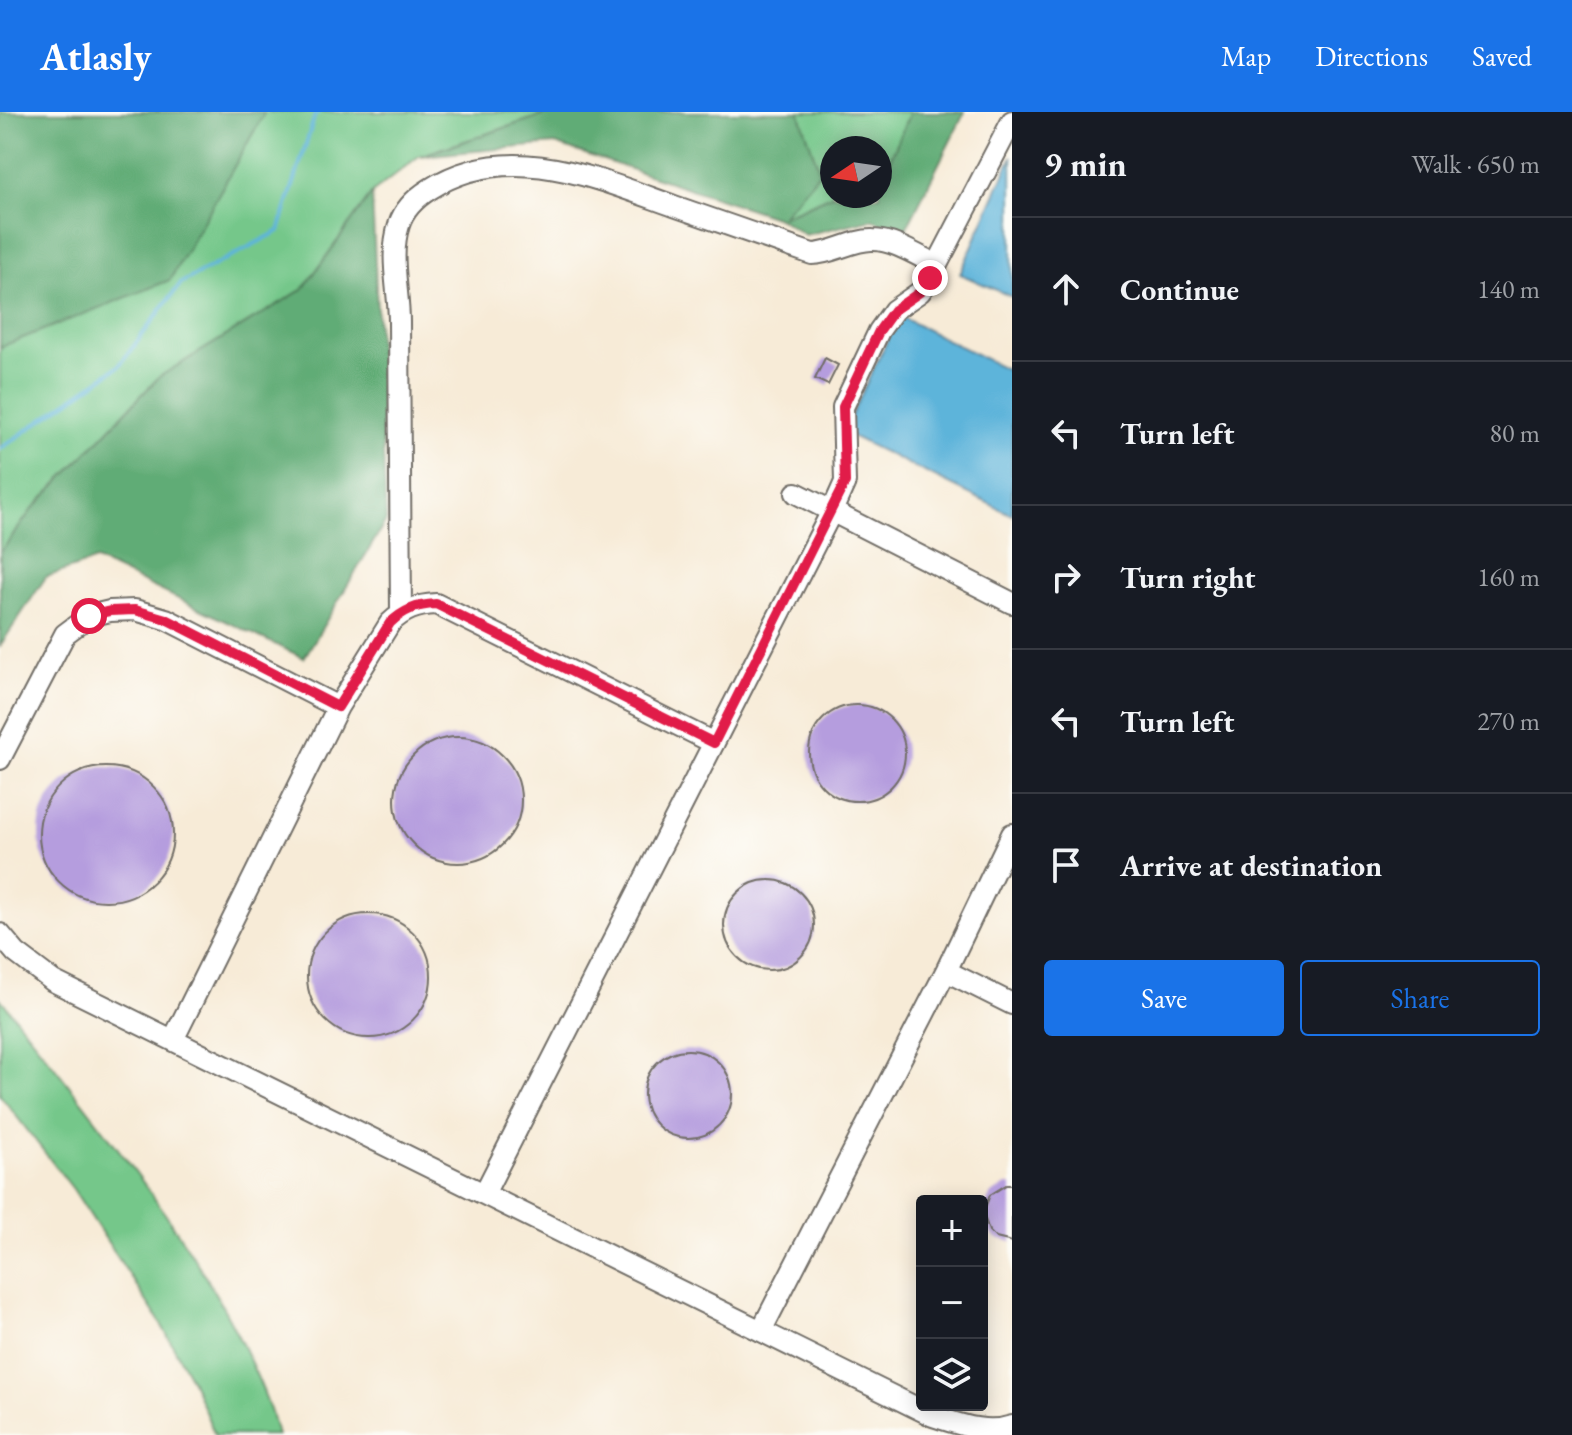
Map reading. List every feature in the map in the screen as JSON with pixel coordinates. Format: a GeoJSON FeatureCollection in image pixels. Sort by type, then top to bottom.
{"type":"FeatureCollection","features":[{"type":"Feature","properties":{"kind":"lane"},"geometry":{"type":"LineString","coordinates":[[484,1194],[832,511],[845,482],[843,407],[879,331],[894,310],[920,292],[1012,121]]}},
{"type":"Feature","properties":{"kind":"lane"},"geometry":{"type":"LineString","coordinates":[[401,613],[399,306],[395,240],[399,223],[407,209],[422,194],[453,174],[531,164],[575,172],[812,254],[823,254],[871,239],[889,243],[937,265]]}},
{"type":"Feature","properties":{"kind":"lane"},"geometry":{"type":"LineString","coordinates":[[796,493],[1012,603]]}},
{"type":"Feature","properties":{"kind":"lane"},"geometry":{"type":"LineString","coordinates":[[173,1040],[338,707],[390,623],[401,613],[418,605],[436,604],[714,743]]}},
{"type":"Feature","properties":{"kind":"lane"},"geometry":{"type":"LineString","coordinates":[[0,759],[65,634],[89,616],[110,611],[135,610],[166,619],[338,707]]}},
{"type":"Feature","properties":{"kind":"lane"},"geometry":{"type":"LineString","coordinates":[[761,1331],[946,971],[1012,834]]}},
{"type":"Feature","properties":{"kind":"lane"},"geometry":{"type":"LineString","coordinates":[[0,934],[16,953],[53,981],[933,1416],[984,1432],[1000,1432],[1012,1426]]}},
{"type":"Feature","properties":{"kind":"lane"},"geometry":{"type":"LineString","coordinates":[[946,971],[1012,1004]]}},
{"type":"Feature","properties":{"kind":"green space"},"geometry":{"type":"Polygon","coordinates":[[[0,112],[265,112],[170,280],[0,347],[0,112]]]}},
{"type":"Feature","properties":{"kind":"green space"},"geometry":{"type":"Polygon","coordinates":[[[264,112],[553,112],[419,156],[372,193],[303,289],[159,377],[31,511],[0,553],[0,349],[86,283],[264,112]]]}},
{"type":"Feature","properties":{"kind":"green space"},"geometry":{"type":"Polygon","coordinates":[[[553,112],[799,112],[820,172],[781,217],[820,200],[820,208],[892,208],[892,155],[910,112],[965,112],[903,235],[873,219],[805,235],[778,218],[555,144],[420,156],[553,112]]]}},
{"type":"Feature","properties":{"kind":"green space"},"geometry":{"type":"Polygon","coordinates":[[[799,112],[910,112],[892,155],[892,136],[820,136],[820,200],[778,218],[819,172],[799,112]]]}},
{"type":"Feature","properties":{"kind":"green space"},"geometry":{"type":"Polygon","coordinates":[[[372,193],[386,521],[304,658],[96,560],[46,577],[0,646],[0,553],[31,511],[159,377],[303,289],[372,193]]]}},
{"type":"Feature","properties":{"kind":"green space"},"geometry":{"type":"Polygon","coordinates":[[[0,998],[98,1122],[190,1252],[247,1355],[267,1400],[277,1435],[215,1435],[191,1379],[160,1322],[73,1189],[0,1095],[0,998]]]}},
{"type":"Feature","properties":{"kind":"water"},"geometry":{"type":"Polygon","coordinates":[[[1012,156],[1012,297],[960,274],[1012,156]]]}},
{"type":"Feature","properties":{"kind":"water"},"geometry":{"type":"Polygon","coordinates":[[[899,316],[1012,372],[1012,515],[843,432],[899,316]]]}},
{"type":"Feature","properties":{"kind":"building"},"geometry":{"type":"Polygon","coordinates":[[[825,358],[838,365],[828,385],[815,379],[825,358]]]}},
{"type":"Feature","properties":{"kind":"building"},"geometry":{"type":"Polygon","coordinates":[[[857,705],[875,708],[891,719],[902,735],[905,753],[902,771],[891,787],[875,798],[857,801],[839,798],[823,787],[812,771],[809,753],[812,735],[823,719],[839,708],[857,705]]]}},
{"type":"Feature","properties":{"kind":"building"},"geometry":{"type":"Polygon","coordinates":[[[458,737],[482,742],[502,756],[516,776],[521,800],[516,824],[502,844],[482,858],[458,863],[434,858],[414,844],[400,824],[395,800],[400,776],[414,756],[434,742],[458,737]]]}},
{"type":"Feature","properties":{"kind":"building"},"geometry":{"type":"Polygon","coordinates":[[[106,767],[132,772],[153,787],[168,808],[173,834],[168,860],[153,881],[132,896],[106,901],[80,896],[59,881],[44,860],[39,834],[44,808],[59,787],[80,772],[106,767]]]}},
{"type":"Feature","properties":{"kind":"building"},"geometry":{"type":"Polygon","coordinates":[[[769,880],[786,884],[801,893],[810,908],[814,925],[810,942],[801,957],[786,966],[769,970],[752,966],[737,957],[728,942],[724,925],[728,908],[737,893],[752,884],[769,880]]]}},
{"type":"Feature","properties":{"kind":"building"},"geometry":{"type":"Polygon","coordinates":[[[369,914],[393,918],[413,932],[427,952],[431,976],[427,1000],[413,1020],[393,1034],[369,1038],[345,1034],[325,1020],[311,1000],[307,976],[311,952],[325,932],[345,918],[369,914]]]}},
{"type":"Feature","properties":{"kind":"building"},"geometry":{"type":"Polygon","coordinates":[[[688,1050],[705,1053],[719,1063],[729,1077],[732,1094],[729,1111],[719,1125],[705,1135],[688,1138],[671,1135],[657,1125],[647,1111],[644,1094],[647,1077],[657,1063],[671,1053],[688,1050]]]}},
{"type":"Feature","properties":{"kind":"building"},"geometry":{"type":"Polygon","coordinates":[[[1006,1185],[1012,1185],[1012,1242],[996,1238],[989,1231],[990,1195],[1006,1185]]]}},
{"type":"Feature","properties":{"kind":"waterway"},"geometry":{"type":"LineString","coordinates":[[0,449],[119,366],[181,283],[279,231],[318,112]]}},
{"type":"Feature","properties":{"kind":"route"},"geometry":{"type":"LineString","coordinates":[[89,616],[135,610],[166,619],[338,707],[390,623],[401,613],[418,605],[436,604],[714,743],[845,482],[843,407],[879,331],[894,310],[920,292],[930,278]]}}]}
